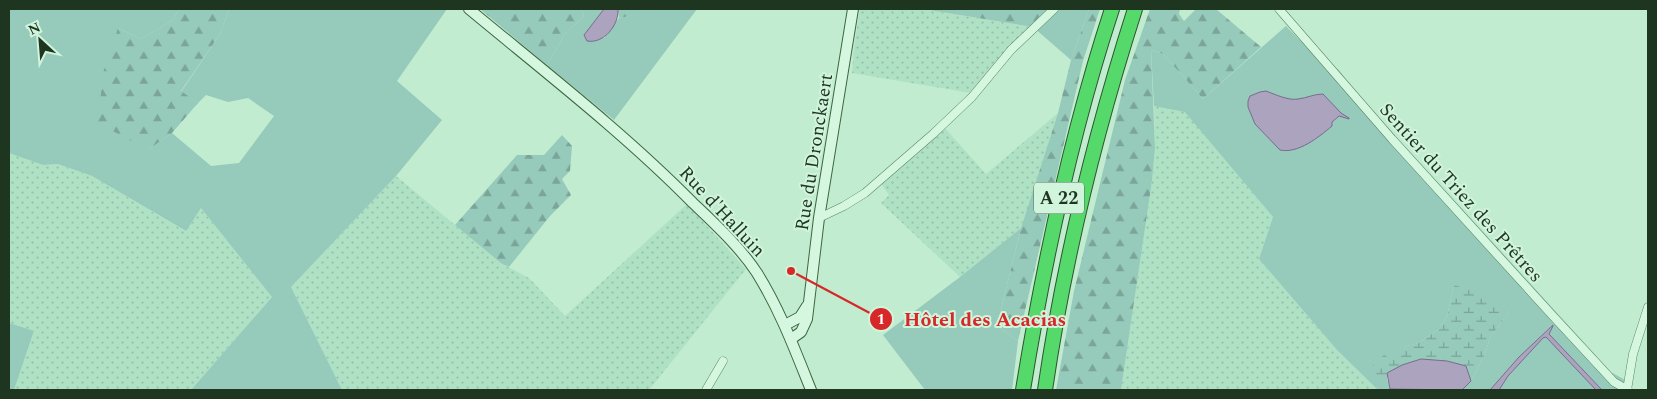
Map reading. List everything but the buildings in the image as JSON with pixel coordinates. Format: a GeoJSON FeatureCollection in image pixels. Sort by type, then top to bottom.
{"type":"FeatureCollection","features":[{"type":"Feature","properties":{"kind":"highway"},"geometry":{"type":"LineString","coordinates":[[1079,120],[1096,42],[1106,9]]}},
{"type":"Feature","properties":{"kind":"highway","name":"A 22"},"geometry":{"type":"LineString","coordinates":[[1023,390],[1048,249],[1079,120],[1112,9]]}},
{"type":"Feature","properties":{"kind":"highway","name":"A 22"},"geometry":{"type":"LineString","coordinates":[[1045,390],[1069,251],[1097,137],[1135,9]]}},
{"type":"Feature","properties":{"kind":"highway"},"geometry":{"type":"LineString","coordinates":[[1097,137],[1144,9]]}},
{"type":"Feature","properties":{"kind":"main road","name":"Rue d'Halluin"},"geometry":{"type":"LineString","coordinates":[[469,9],[647,158],[730,240],[757,274],[785,325],[811,390]]}},
{"type":"Feature","properties":{"kind":"main road","name":"Rue du Dronckaert"},"geometry":{"type":"LineString","coordinates":[[791,339],[801,332],[805,325],[819,218],[853,9]]}},
{"type":"Feature","properties":{"kind":"main road","name":"Rue du Dronckaert"},"geometry":{"type":"LineString","coordinates":[[785,325],[800,317],[808,300]]}},
{"type":"Feature","properties":{"kind":"street"},"geometry":{"type":"LineString","coordinates":[[819,218],[844,206],[864,193],[921,145],[968,101],[1003,58],[1054,9]]}},
{"type":"Feature","properties":{"kind":"street","name":"Sentier du Triez des Prêtres"},"geometry":{"type":"LineString","coordinates":[[1279,9],[1392,139],[1552,316],[1614,382],[1628,390]]}},
{"type":"Feature","properties":{"kind":"street"},"geometry":{"type":"LineString","coordinates":[[1628,390],[1633,354],[1648,307]]}},
{"type":"Feature","properties":{"kind":"street"},"geometry":{"type":"LineString","coordinates":[[706,390],[723,361]]}},
{"type":"Feature","properties":{"kind":"green space"},"geometry":{"type":"Polygon","coordinates":[[[10,9],[179,9],[173,20],[141,39],[118,28],[148,150],[172,133],[211,166],[239,163],[274,116],[248,98],[228,102],[206,95],[198,103],[181,92],[220,34],[229,9],[447,9],[397,81],[442,120],[396,176],[291,287],[342,390],[191,390],[272,297],[201,208],[186,231],[92,176],[58,164],[43,165],[9,153],[10,9]]]}},
{"type":"Feature","properties":{"kind":"green space"},"geometry":{"type":"Polygon","coordinates":[[[179,9],[229,9],[220,34],[181,91],[198,103],[172,133],[148,150],[98,123],[103,73],[118,28],[141,39],[173,20],[179,9]]]}},
{"type":"Feature","properties":{"kind":"green space"},"geometry":{"type":"Polygon","coordinates":[[[480,9],[581,9],[584,16],[565,34],[547,65],[480,9]]]}},
{"type":"Feature","properties":{"kind":"green space"},"geometry":{"type":"Polygon","coordinates":[[[581,9],[604,9],[584,35],[604,38],[619,18],[639,14],[645,9],[697,9],[614,120],[547,65],[565,34],[584,16],[581,9]]]}},
{"type":"Feature","properties":{"kind":"green space"},"geometry":{"type":"Polygon","coordinates":[[[618,9],[645,9],[640,14],[619,18],[618,9]]]}},
{"type":"Feature","properties":{"kind":"green space"},"geometry":{"type":"Polygon","coordinates":[[[860,9],[923,9],[1033,27],[995,63],[971,93],[852,73],[860,9]]]}},
{"type":"Feature","properties":{"kind":"green space"},"geometry":{"type":"Polygon","coordinates":[[[923,9],[1049,9],[1033,27],[923,9]]]}},
{"type":"Feature","properties":{"kind":"green space"},"geometry":{"type":"Polygon","coordinates":[[[1049,9],[1089,9],[1071,60],[1033,27],[1049,9]]]}},
{"type":"Feature","properties":{"kind":"green space"},"geometry":{"type":"Polygon","coordinates":[[[1089,9],[1100,9],[1083,61],[1018,341],[997,326],[1021,228],[1058,113],[1071,60],[1089,9]]]}},
{"type":"Feature","properties":{"kind":"green space"},"geometry":{"type":"Polygon","coordinates":[[[1150,9],[1180,9],[1179,14],[1184,21],[1196,9],[1216,9],[1261,47],[1203,99],[1163,54],[1151,50],[1155,148],[1152,181],[1121,390],[1056,390],[1074,291],[1125,80],[1150,9]]]}},
{"type":"Feature","properties":{"kind":"green space"},"geometry":{"type":"Polygon","coordinates":[[[1286,26],[1332,73],[1338,69],[1359,96],[1611,372],[1625,380],[1624,390],[1602,390],[1549,334],[1553,325],[1519,357],[1490,390],[1462,390],[1471,381],[1485,354],[1490,338],[1509,312],[1454,285],[1447,316],[1439,329],[1418,343],[1404,347],[1371,368],[1391,390],[1378,390],[1337,350],[1259,259],[1273,217],[1185,112],[1154,106],[1151,50],[1163,54],[1203,99],[1286,26]]]}},
{"type":"Feature","properties":{"kind":"green space"},"geometry":{"type":"Polygon","coordinates":[[[1154,106],[1185,111],[1273,217],[1259,259],[1337,350],[1378,390],[1121,390],[1152,181],[1155,148],[1154,106]]]}},
{"type":"Feature","properties":{"kind":"green space"},"geometry":{"type":"Polygon","coordinates":[[[1058,113],[1021,228],[960,277],[881,203],[889,195],[880,182],[944,127],[986,174],[1058,113]]]}},
{"type":"Feature","properties":{"kind":"green space"},"geometry":{"type":"Polygon","coordinates":[[[562,135],[572,146],[570,171],[562,179],[571,195],[550,216],[509,267],[502,264],[455,225],[517,155],[544,155],[562,135]]]}},
{"type":"Feature","properties":{"kind":"green space"},"geometry":{"type":"Polygon","coordinates":[[[9,153],[43,165],[58,164],[92,176],[185,231],[201,208],[272,297],[191,390],[14,390],[34,332],[9,323],[9,153]]]}},
{"type":"Feature","properties":{"kind":"green space"},"geometry":{"type":"Polygon","coordinates":[[[396,176],[502,264],[529,278],[565,316],[687,204],[746,269],[649,390],[342,390],[291,287],[396,176]]]}},
{"type":"Feature","properties":{"kind":"green space"},"geometry":{"type":"Polygon","coordinates":[[[1021,228],[997,326],[1018,341],[1012,390],[925,390],[883,335],[1021,228]]]}},
{"type":"Feature","properties":{"kind":"green space"},"geometry":{"type":"Polygon","coordinates":[[[1454,285],[1481,293],[1509,312],[1490,338],[1485,354],[1471,381],[1465,366],[1421,359],[1402,365],[1387,373],[1390,389],[1370,368],[1388,351],[1418,343],[1439,329],[1447,316],[1454,285]]]}},
{"type":"Feature","properties":{"kind":"green space"},"geometry":{"type":"Polygon","coordinates":[[[9,323],[34,331],[14,390],[9,390],[9,323]]]}},
{"type":"Feature","properties":{"kind":"green space"},"geometry":{"type":"Polygon","coordinates":[[[1543,337],[1548,338],[1596,390],[1499,390],[1508,376],[1543,337]]]}},
{"type":"Feature","properties":{"kind":"shaded area"},"geometry":{"type":"Polygon","coordinates":[[[604,9],[618,9],[618,15],[613,27],[599,40],[587,41],[584,35],[604,9]]]}},
{"type":"Feature","properties":{"kind":"shaded area"},"geometry":{"type":"Polygon","coordinates":[[[1266,91],[1290,99],[1323,94],[1349,119],[1339,116],[1332,122],[1332,126],[1308,144],[1287,151],[1280,150],[1255,124],[1248,107],[1250,96],[1266,91]]]}},
{"type":"Feature","properties":{"kind":"shaded area"},"geometry":{"type":"Polygon","coordinates":[[[1553,326],[1549,334],[1602,390],[1596,390],[1546,337],[1508,376],[1499,390],[1490,390],[1519,357],[1553,326]]]}},
{"type":"Feature","properties":{"kind":"shaded area"},"geometry":{"type":"Polygon","coordinates":[[[1421,359],[1447,361],[1466,366],[1471,381],[1462,390],[1390,389],[1387,373],[1402,365],[1421,359]]]}},
{"type":"Feature","properties":{"kind":"place","name":"Hôtel des Acacias"},"geometry":{"type":"Point","coordinates":[791,271]}}]}
